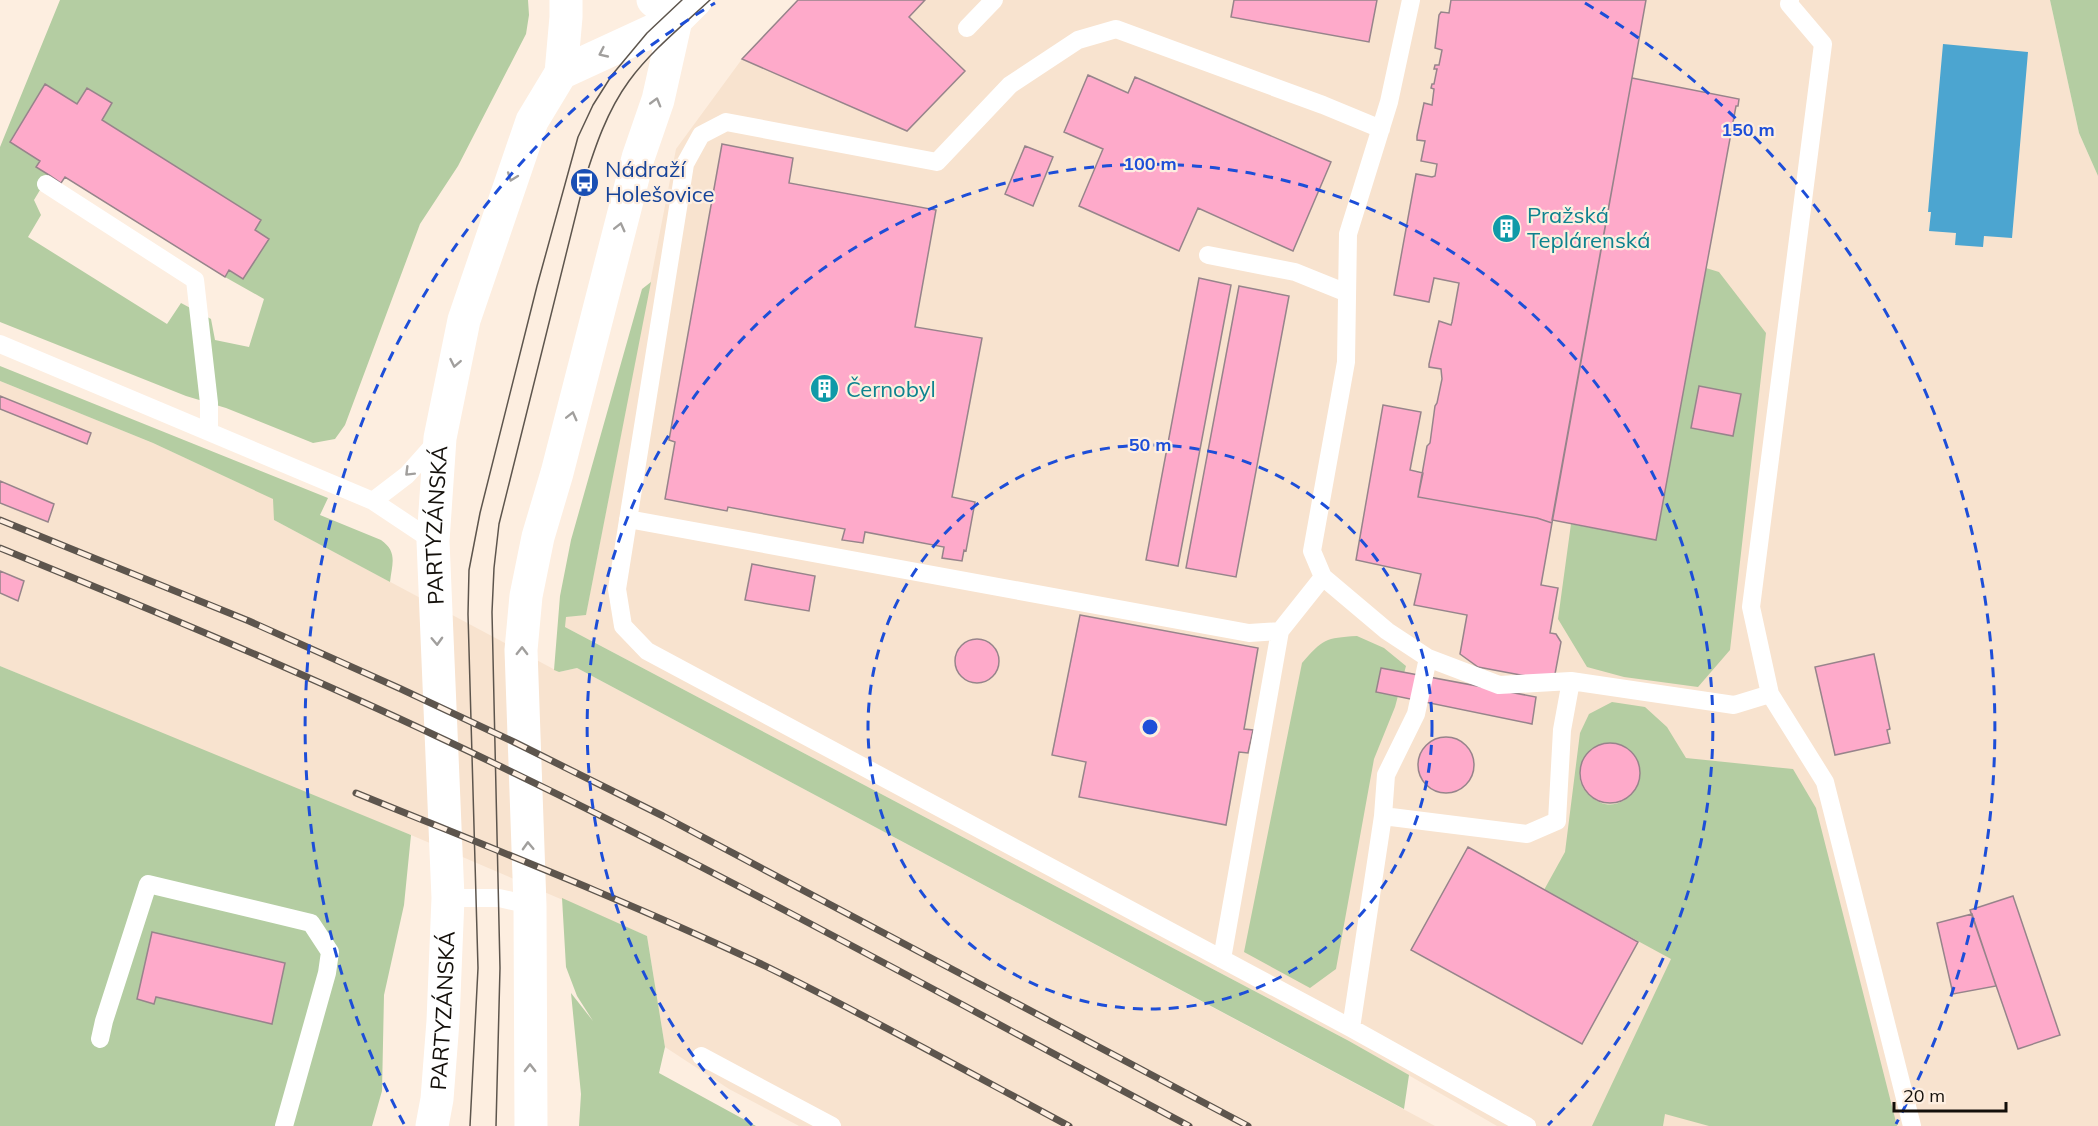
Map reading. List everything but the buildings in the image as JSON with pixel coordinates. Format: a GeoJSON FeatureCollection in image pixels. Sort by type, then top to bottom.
{"type":"FeatureCollection","features":[{"type":"Feature","properties":{"kind":"main road"},"geometry":{"type":"LineString","coordinates":[[561,73],[567,17],[566,0]]}},
{"type":"Feature","properties":{"kind":"main road"},"geometry":{"type":"LineString","coordinates":[[561,73],[673,5]]}},
{"type":"Feature","properties":{"kind":"main road"},"geometry":{"type":"LineString","coordinates":[[531,1126],[530,905],[521,651],[526,596],[538,537],[638,158],[658,100],[673,5]]}},
{"type":"Feature","properties":{"kind":"main road","name":"PARTYZÁNSKÁ"},"geometry":{"type":"LineString","coordinates":[[429,1117],[443,1021],[448,898],[433,541],[440,438],[464,320],[493,230],[532,121],[561,73]]}},
{"type":"Feature","properties":{"kind":"lane"},"geometry":{"type":"LineString","coordinates":[[967,28],[994,0]]}},
{"type":"Feature","properties":{"kind":"lane"},"geometry":{"type":"LineString","coordinates":[[1411,0],[1389,102],[1348,234],[1346,362],[1312,551],[1323,577],[1387,631],[1428,658],[1499,685],[1571,681],[1734,705],[1770,694]]}},
{"type":"Feature","properties":{"kind":"lane"},"geometry":{"type":"LineString","coordinates":[[1790,0],[1789,4],[1823,44],[1750,607],[1770,694],[1824,782],[1912,1126]]}},
{"type":"Feature","properties":{"kind":"lane"},"geometry":{"type":"LineString","coordinates":[[1381,129],[1323,105],[1116,29],[1078,40],[1010,86],[937,162],[726,122],[701,135],[685,164],[617,589],[624,626],[647,651],[1351,1028],[1527,1126]]}},
{"type":"Feature","properties":{"kind":"lane"},"geometry":{"type":"LineString","coordinates":[[46,184],[195,280],[209,403],[209,432]]}},
{"type":"Feature","properties":{"kind":"lane"},"geometry":{"type":"LineString","coordinates":[[1208,255],[1295,273],[1347,292]]}},
{"type":"Feature","properties":{"kind":"lane"},"geometry":{"type":"LineString","coordinates":[[0,344],[373,501],[433,541]]}},
{"type":"Feature","properties":{"kind":"lane"},"geometry":{"type":"LineString","coordinates":[[373,501],[407,475],[440,438]]}},
{"type":"Feature","properties":{"kind":"lane"},"geometry":{"type":"LineString","coordinates":[[628,519],[1249,633],[1280,631]]}},
{"type":"Feature","properties":{"kind":"lane"},"geometry":{"type":"LineString","coordinates":[[1222,959],[1280,631],[1323,577]]}},
{"type":"Feature","properties":{"kind":"lane"},"geometry":{"type":"LineString","coordinates":[[1351,1028],[1383,816],[1386,775],[1416,714],[1428,658]]}},
{"type":"Feature","properties":{"kind":"lane"},"geometry":{"type":"LineString","coordinates":[[1383,816],[1527,834],[1557,821],[1562,730],[1571,681]]}},
{"type":"Feature","properties":{"kind":"lane"},"geometry":{"type":"LineString","coordinates":[[100,1039],[148,884],[311,923],[330,952],[327,973],[284,1126]]}},
{"type":"Feature","properties":{"kind":"lane"},"geometry":{"type":"LineString","coordinates":[[448,898],[499,898],[530,905]]}},
{"type":"Feature","properties":{"kind":"lane"},"geometry":{"type":"LineString","coordinates":[[701,1056],[832,1126]]}},
{"type":"Feature","properties":{"kind":"shaded area"},"geometry":{"type":"Polygon","coordinates":[[[798,0],[2050,0],[2079,133],[2098,176],[2098,1126],[1497,1126],[1349,1041],[565,627],[565,617],[586,614],[676,149],[742,59],[798,0]]]}},
{"type":"Feature","properties":{"kind":"shaded area"},"geometry":{"type":"Polygon","coordinates":[[[0,381],[153,443],[274,499],[274,520],[559,672],[577,668],[1435,1126],[799,1126],[729,1089],[665,1047],[647,936],[411,835],[272,780],[0,666],[0,381]]]}},
{"type":"Feature","properties":{"kind":"green space"},"geometry":{"type":"Polygon","coordinates":[[[60,0],[528,0],[529,15],[526,34],[458,166],[420,224],[345,425],[335,439],[313,443],[226,408],[186,396],[0,322],[0,147],[60,0]],[[45,84],[10,141],[40,161],[37,167],[49,175],[34,200],[41,215],[28,237],[167,324],[181,303],[211,319],[215,340],[249,347],[264,299],[225,277],[229,270],[243,279],[268,239],[255,230],[261,220],[102,120],[112,103],[87,88],[77,104],[45,84]]]}},
{"type":"Feature","properties":{"kind":"green space"},"geometry":{"type":"Polygon","coordinates":[[[2050,0],[2098,0],[2098,176],[2079,133],[2050,0]]]}},
{"type":"Feature","properties":{"kind":"green space"},"geometry":{"type":"Polygon","coordinates":[[[1706,268],[1719,272],[1766,333],[1730,650],[1698,687],[1624,677],[1587,667],[1558,619],[1571,524],[1656,540],[1706,268]],[[1699,387],[1691,428],[1733,436],[1741,394],[1699,387]]]}},
{"type":"Feature","properties":{"kind":"green space"},"geometry":{"type":"Polygon","coordinates":[[[651,282],[586,615],[566,617],[565,627],[1349,1041],[1409,1075],[1404,1109],[577,668],[559,672],[554,670],[560,596],[571,540],[642,289],[651,282]]]}},
{"type":"Feature","properties":{"kind":"green space"},"geometry":{"type":"Polygon","coordinates":[[[0,366],[328,498],[320,515],[381,540],[390,549],[393,564],[390,582],[274,520],[273,499],[153,443],[0,381],[0,366]]]}},
{"type":"Feature","properties":{"kind":"green space"},"geometry":{"type":"Polygon","coordinates":[[[1357,636],[1384,648],[1406,666],[1395,707],[1374,759],[1336,969],[1310,988],[1244,952],[1302,663],[1325,641],[1357,636]]]}},
{"type":"Feature","properties":{"kind":"green space"},"geometry":{"type":"Polygon","coordinates":[[[0,666],[411,835],[404,905],[384,995],[382,1091],[372,1126],[0,1126],[0,666]],[[152,932],[137,999],[154,1004],[156,997],[271,1023],[285,963],[152,932]]]}},
{"type":"Feature","properties":{"kind":"green space"},"geometry":{"type":"Polygon","coordinates":[[[1612,702],[1645,707],[1667,727],[1686,758],[1793,769],[1816,808],[1897,1126],[1709,1126],[1665,1114],[1663,1126],[1592,1126],[1671,959],[1544,890],[1565,852],[1580,733],[1589,714],[1612,702]],[[1604,743],[1585,758],[1582,765],[1580,780],[1583,787],[1588,794],[1603,804],[1618,803],[1629,796],[1637,784],[1639,770],[1636,757],[1624,747],[1604,743]]]}},
{"type":"Feature","properties":{"kind":"green space"},"geometry":{"type":"Polygon","coordinates":[[[562,898],[647,936],[665,1047],[659,1073],[756,1126],[579,1126],[581,1094],[571,993],[593,1021],[577,996],[566,967],[562,898]]]}},
{"type":"Feature","properties":{"kind":"water"},"geometry":{"type":"Polygon","coordinates":[[[1943,44],[2028,52],[2012,238],[1984,236],[1983,247],[1955,245],[1956,233],[1929,231],[1931,212],[1928,212],[1943,44]]]}},
{"type":"Feature","properties":{"kind":"tram line"},"geometry":{"type":"LineString","coordinates":[[470,1126],[478,968],[468,614],[469,570],[480,513],[537,286],[578,137],[593,105],[612,75],[647,33],[682,0]]}},
{"type":"Feature","properties":{"kind":"tram line"},"geometry":{"type":"LineString","coordinates":[[496,1126],[500,968],[492,612],[499,524],[584,182],[602,130],[621,93],[647,59],[710,0]]}},
{"type":"Feature","properties":{"kind":"railway"},"geometry":{"type":"LineString","coordinates":[[0,520],[249,621],[514,742],[663,816],[1248,1126]]}},
{"type":"Feature","properties":{"kind":"railway"},"geometry":{"type":"LineString","coordinates":[[0,548],[280,665],[539,785],[726,880],[1189,1126]]}},
{"type":"Feature","properties":{"kind":"railway"},"geometry":{"type":"LineString","coordinates":[[356,793],[609,896],[759,963],[876,1022],[1069,1126]]}},
{"type":"Feature","properties":{"kind":"place","name":"Nádraží Holešovice"},"geometry":{"type":"Point","coordinates":[584,182]}},
{"type":"Feature","properties":{"kind":"place","name":"Pražská Teplárenská"},"geometry":{"type":"Point","coordinates":[1506,228]}},
{"type":"Feature","properties":{"kind":"place","name":"Černobyl"},"geometry":{"type":"Point","coordinates":[825,389]}}]}
